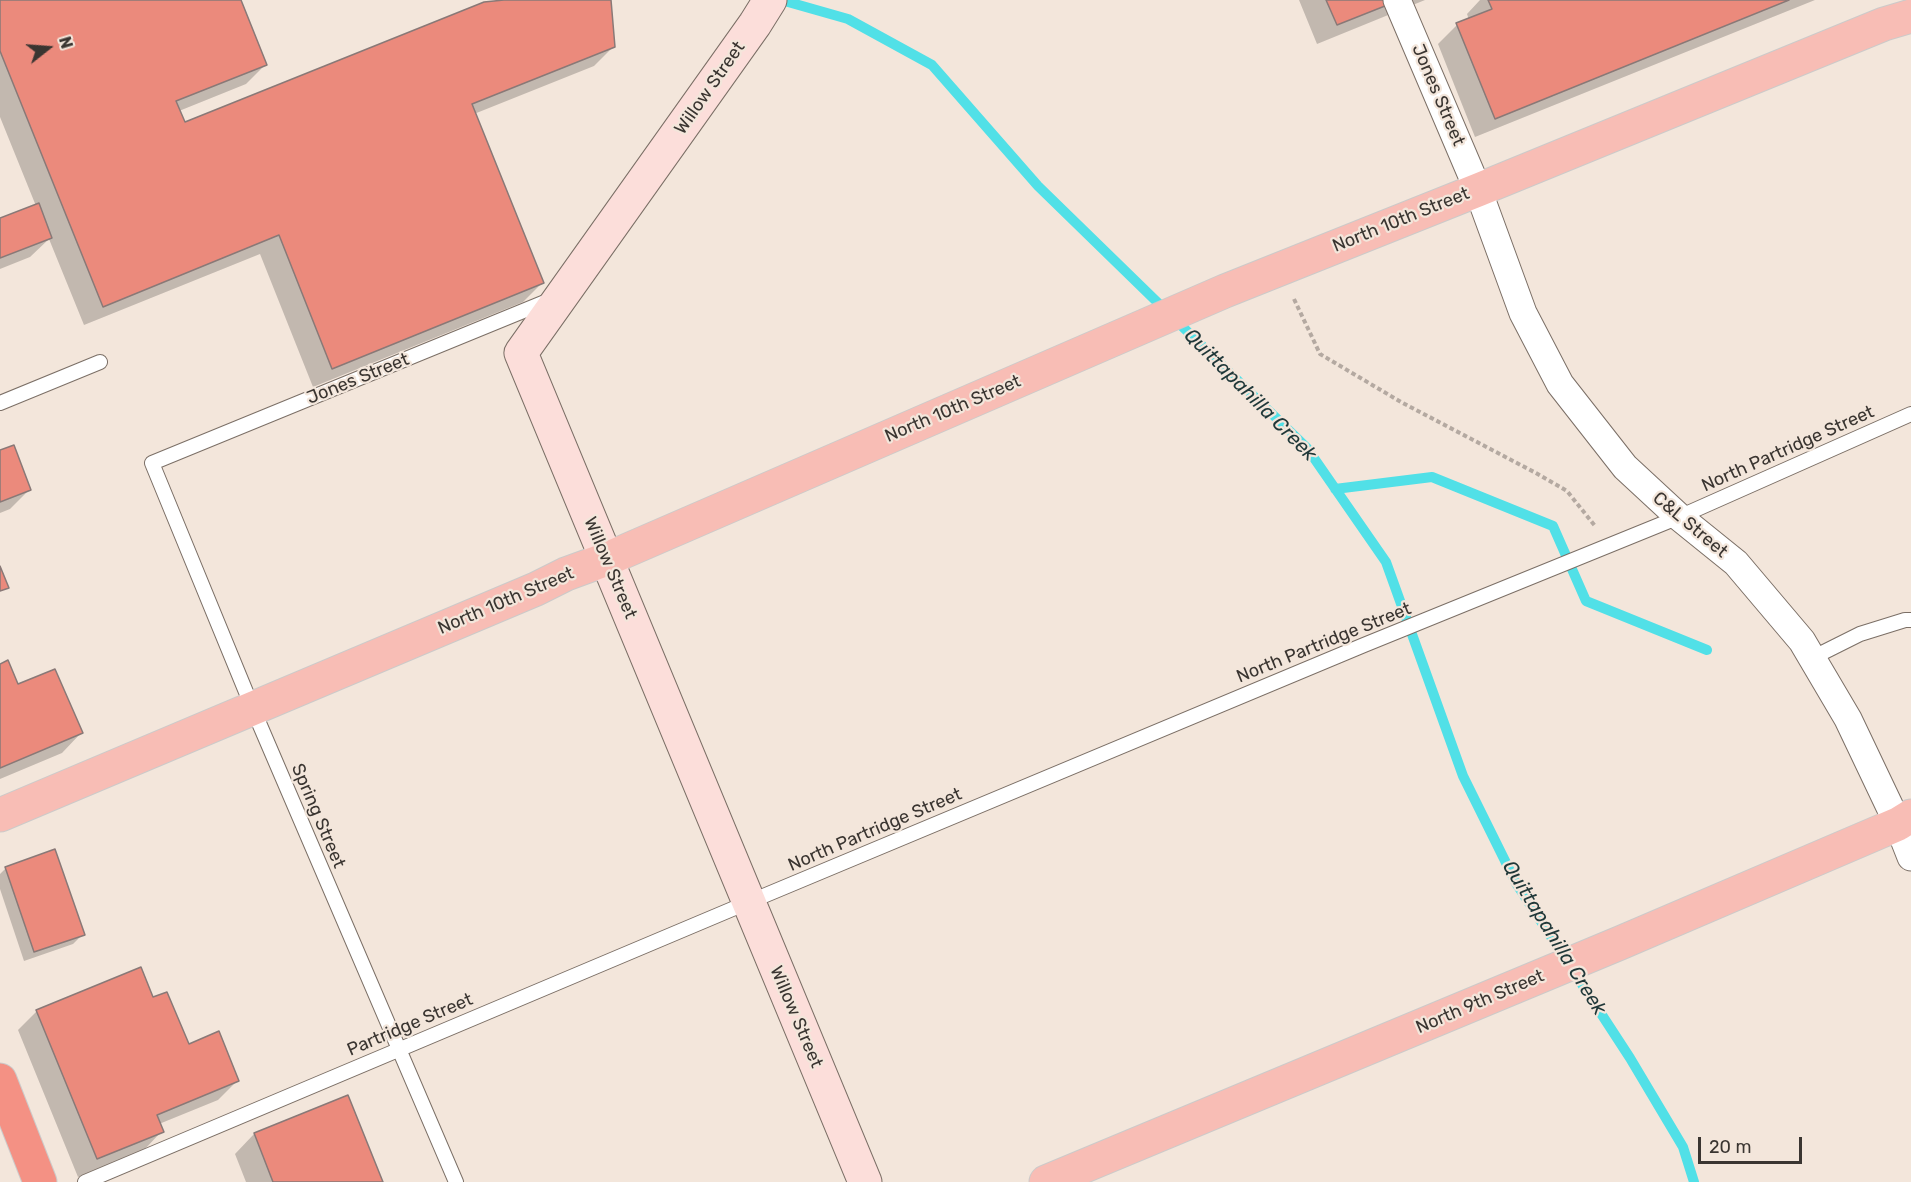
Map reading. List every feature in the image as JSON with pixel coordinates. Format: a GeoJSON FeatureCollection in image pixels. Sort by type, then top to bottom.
{"type":"FeatureCollection","features":[{"type":"Feature","properties":{"kind":"highway"},"geometry":{"type":"LineString","coordinates":[[0,1080],[40,1182]]}},
{"type":"Feature","properties":{"kind":"main road","name":"North 10th Street"},"geometry":{"type":"LineString","coordinates":[[0,815],[536,589],[566,574],[607,559],[1280,268],[1478,190],[1873,28],[1911,16]]}},
{"type":"Feature","properties":{"kind":"main road","name":"North 9th Street"},"geometry":{"type":"LineString","coordinates":[[1046,1182],[1620,944],[1904,820]]}},
{"type":"Feature","properties":{"kind":"street","name":"Jones Street"},"geometry":{"type":"LineString","coordinates":[[1397,0],[1478,190]]}},
{"type":"Feature","properties":{"kind":"street","name":"Willow Street"},"geometry":{"type":"LineString","coordinates":[[763,12],[521,353],[865,1182]]}},
{"type":"Feature","properties":{"kind":"street","name":"C&L Street"},"geometry":{"type":"LineString","coordinates":[[1478,190],[1523,314],[1560,384],[1625,467],[1679,517],[1736,563],[1802,641],[1904,820],[1911,857]]}},
{"type":"Feature","properties":{"kind":"lane","name":"Jones Street"},"geometry":{"type":"LineString","coordinates":[[152,463],[563,295]]}},
{"type":"Feature","properties":{"kind":"lane"},"geometry":{"type":"LineString","coordinates":[[0,404],[100,363]]}},
{"type":"Feature","properties":{"kind":"lane","name":"North Partridge Street"},"geometry":{"type":"LineString","coordinates":[[749,902],[1364,645],[1679,517],[1911,414]]}},
{"type":"Feature","properties":{"kind":"lane","name":"Spring Street"},"geometry":{"type":"LineString","coordinates":[[152,463],[253,709],[456,1182]]}},
{"type":"Feature","properties":{"kind":"lane"},"geometry":{"type":"LineString","coordinates":[[1812,658],[1860,634],[1911,620]]}},
{"type":"Feature","properties":{"kind":"lane","name":"Partridge Street"},"geometry":{"type":"LineString","coordinates":[[85,1182],[749,902]]}},
{"type":"Feature","properties":{"kind":"path"},"geometry":{"type":"LineString","coordinates":[[1280,268],[1320,354],[1401,402],[1567,491],[1611,545]]}},
{"type":"Feature","properties":{"kind":"building"},"geometry":{"type":"Polygon","coordinates":[[[0,0],[241,0],[267,65],[176,101],[185,122],[484,2],[611,0],[615,47],[472,104],[544,283],[332,369],[279,235],[103,307],[0,51],[0,0]]]}},
{"type":"Feature","properties":{"kind":"building"},"geometry":{"type":"Polygon","coordinates":[[[1326,0],[1400,0],[1337,25],[1326,0]]]}},
{"type":"Feature","properties":{"kind":"building"},"geometry":{"type":"Polygon","coordinates":[[[1488,0],[1789,0],[1495,119],[1456,23],[1492,9],[1488,0]]]}},
{"type":"Feature","properties":{"kind":"building"},"geometry":{"type":"Polygon","coordinates":[[[39,203],[52,238],[0,258],[0,218],[39,203]]]}},
{"type":"Feature","properties":{"kind":"building"},"geometry":{"type":"Polygon","coordinates":[[[14,445],[31,490],[0,502],[0,450],[14,445]]]}},
{"type":"Feature","properties":{"kind":"building"},"geometry":{"type":"Polygon","coordinates":[[[0,566],[9,588],[0,591],[0,566]]]}},
{"type":"Feature","properties":{"kind":"building"},"geometry":{"type":"Polygon","coordinates":[[[8,660],[18,684],[55,669],[83,733],[0,768],[0,664],[8,660]]]}},
{"type":"Feature","properties":{"kind":"building"},"geometry":{"type":"Polygon","coordinates":[[[55,849],[85,935],[34,952],[5,867],[55,849]]]}},
{"type":"Feature","properties":{"kind":"building"},"geometry":{"type":"Polygon","coordinates":[[[141,967],[153,997],[167,992],[189,1044],[219,1031],[239,1081],[157,1115],[164,1132],[97,1159],[36,1010],[141,967]]]}},
{"type":"Feature","properties":{"kind":"building"},"geometry":{"type":"Polygon","coordinates":[[[348,1095],[383,1182],[273,1182],[254,1133],[348,1095]]]}},
{"type":"Feature","properties":{"kind":"waterway","name":"Quittapahilla Creek"},"geometry":{"type":"LineString","coordinates":[[781,0],[848,19],[932,65],[1038,186],[1307,448],[1386,562],[1463,776],[1516,883],[1630,1058],[1683,1147],[1694,1182]]}},
{"type":"Feature","properties":{"kind":"waterway"},"geometry":{"type":"LineString","coordinates":[[1335,489],[1432,477],[1553,526],[1586,601],[1707,650]]}}]}
